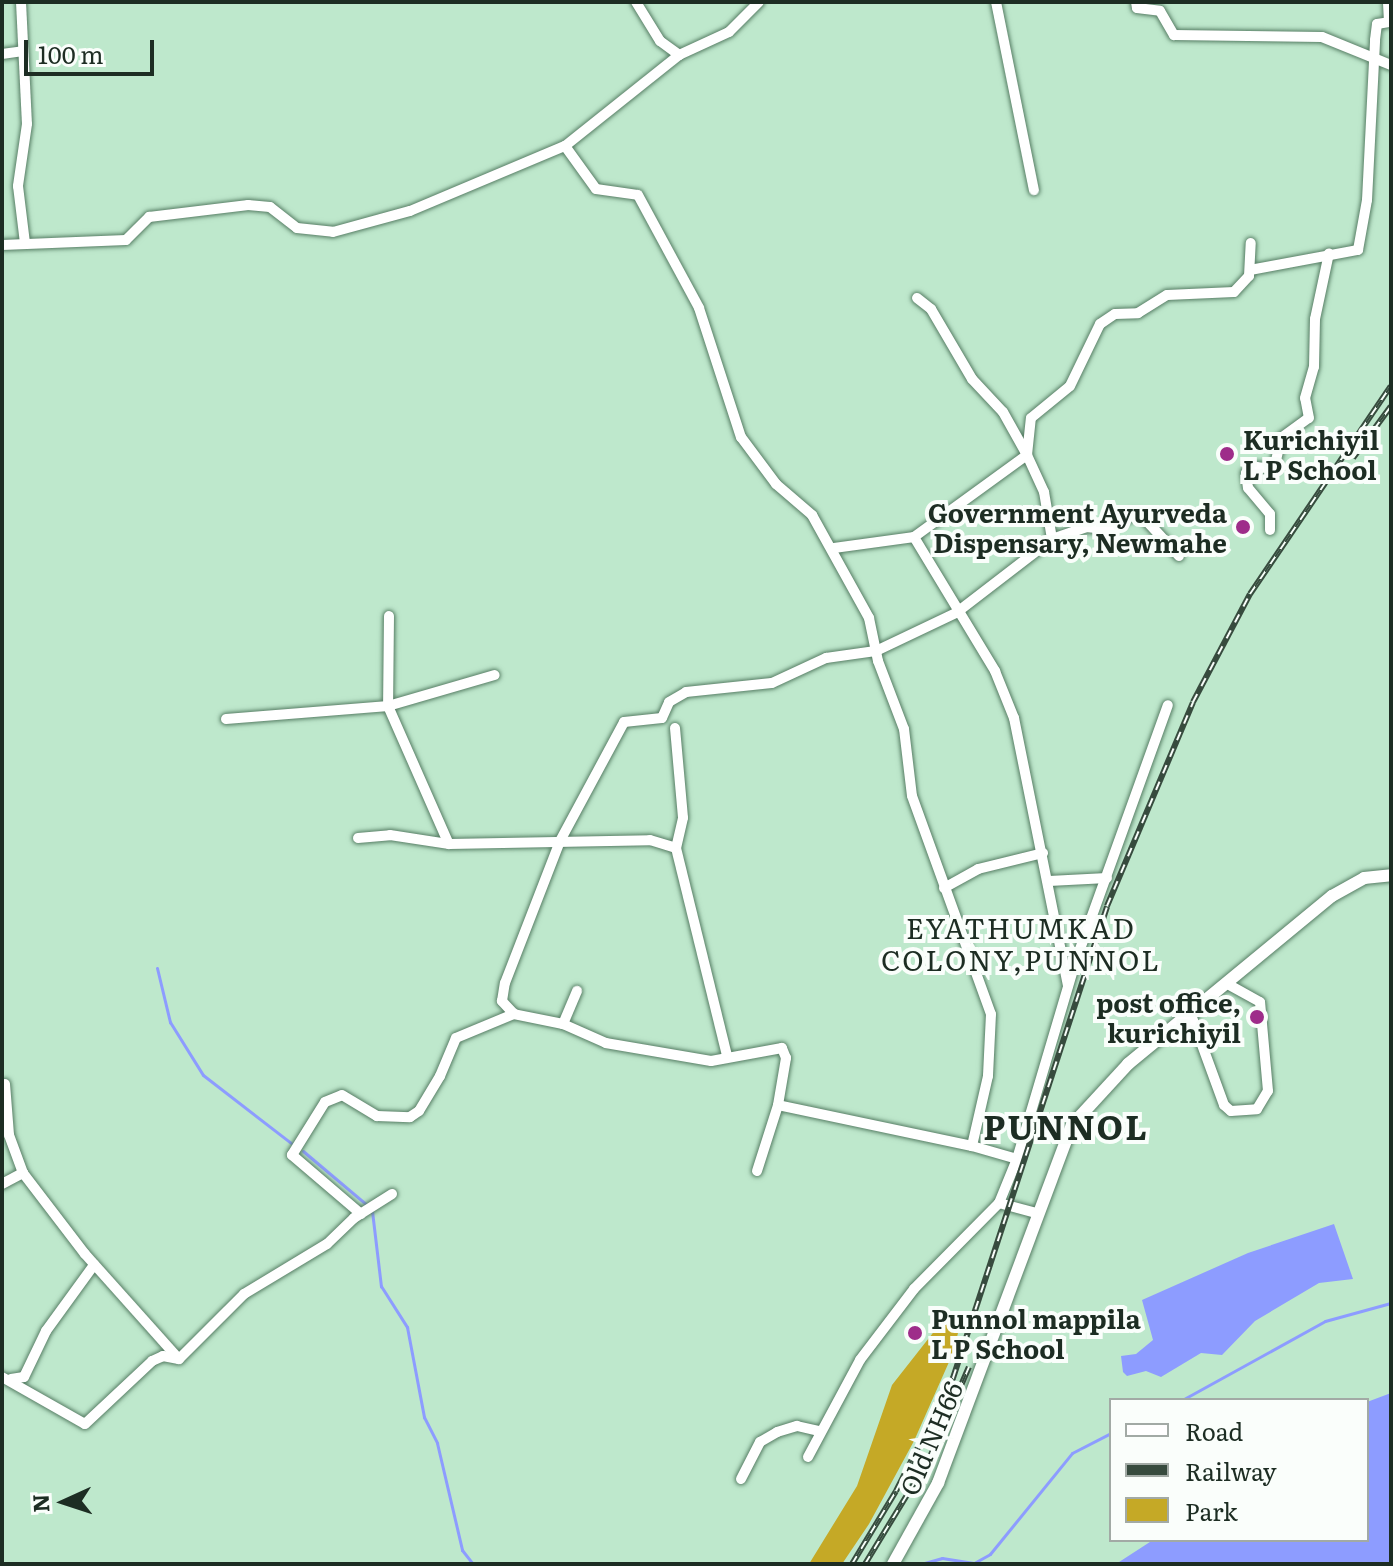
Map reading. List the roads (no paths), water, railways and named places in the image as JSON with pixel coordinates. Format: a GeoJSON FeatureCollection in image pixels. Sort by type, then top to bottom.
{"type":"FeatureCollection","features":[{"type":"Feature","properties":{"kind":"main road","name":"Old NH66"},"geometry":{"type":"LineString","coordinates":[[893,1564],[938,1483],[1006,1314],[1036,1213],[1072,1125],[1128,1064],[1332,896],[1364,878],[1391,875]]}},
{"type":"Feature","properties":{"kind":"street"},"geometry":{"type":"LineString","coordinates":[[21,2],[27,124],[18,186],[25,243]]}},
{"type":"Feature","properties":{"kind":"street"},"geometry":{"type":"LineString","coordinates":[[636,2],[660,41],[679,55]]}},
{"type":"Feature","properties":{"kind":"street"},"geometry":{"type":"LineString","coordinates":[[2,245],[126,240],[149,217],[248,205],[270,207],[297,228],[333,232],[410,211],[565,146],[679,55],[729,32],[759,2]]}},
{"type":"Feature","properties":{"kind":"street"},"geometry":{"type":"LineString","coordinates":[[996,2],[1034,190]]}},
{"type":"Feature","properties":{"kind":"street"},"geometry":{"type":"LineString","coordinates":[[1136,2],[1137,8],[1160,11],[1174,35],[1322,37],[1391,65]]}},
{"type":"Feature","properties":{"kind":"street"},"geometry":{"type":"LineString","coordinates":[[1250,270],[1358,250],[1362,236],[1377,24],[1389,22],[1388,2]]}},
{"type":"Feature","properties":{"kind":"street"},"geometry":{"type":"LineString","coordinates":[[2,54],[23,51]]}},
{"type":"Feature","properties":{"kind":"street"},"geometry":{"type":"LineString","coordinates":[[565,146],[596,189],[638,195],[699,308],[741,437],[754,460],[812,515],[834,548],[869,618],[876,651],[904,729],[912,796],[991,1014],[988,1076],[972,1146]]}},
{"type":"Feature","properties":{"kind":"street"},"geometry":{"type":"LineString","coordinates":[[1027,455],[1031,418],[1070,386],[1100,324],[1115,314],[1138,313],[1167,295],[1234,292],[1250,270],[1251,243]]}},
{"type":"Feature","properties":{"kind":"street"},"geometry":{"type":"LineString","coordinates":[[1270,530],[1270,514],[1248,488],[1246,473],[1256,467],[1274,469],[1281,438],[1309,418],[1305,398],[1314,367],[1315,319],[1329,253]]}},
{"type":"Feature","properties":{"kind":"street"},"geometry":{"type":"LineString","coordinates":[[917,298],[931,309],[972,379],[1003,412],[1044,492],[1052,539]]}},
{"type":"Feature","properties":{"kind":"street"},"geometry":{"type":"LineString","coordinates":[[834,548],[914,537],[957,507],[970,491],[1027,455]]}},
{"type":"Feature","properties":{"kind":"street"},"geometry":{"type":"LineString","coordinates":[[514,1014],[502,1001],[505,983],[560,841],[624,722],[662,718],[669,702],[686,692],[772,683],[826,658],[876,651],[956,613],[1052,539],[1086,527],[1123,524],[1133,515],[1143,517],[1179,556]]}},
{"type":"Feature","properties":{"kind":"street"},"geometry":{"type":"LineString","coordinates":[[914,537],[934,563],[956,613],[995,671],[1014,718],[1068,986]]}},
{"type":"Feature","properties":{"kind":"street"},"geometry":{"type":"LineString","coordinates":[[389,616],[388,706],[449,844]]}},
{"type":"Feature","properties":{"kind":"street"},"geometry":{"type":"LineString","coordinates":[[226,719],[388,706],[495,675]]}},
{"type":"Feature","properties":{"kind":"street"},"geometry":{"type":"LineString","coordinates":[[808,1457],[819,1431],[860,1360],[905,1301],[999,1203],[1017,1159],[1068,986],[1168,705]]}},
{"type":"Feature","properties":{"kind":"street"},"geometry":{"type":"LineString","coordinates":[[675,728],[683,818],[676,848],[727,1056]]}},
{"type":"Feature","properties":{"kind":"street"},"geometry":{"type":"LineString","coordinates":[[358,838],[390,835],[449,844],[650,840],[676,848]]}},
{"type":"Feature","properties":{"kind":"street"},"geometry":{"type":"LineString","coordinates":[[944,888],[978,869],[1043,853]]}},
{"type":"Feature","properties":{"kind":"street"},"geometry":{"type":"LineString","coordinates":[[1049,881],[1107,878]]}},
{"type":"Feature","properties":{"kind":"street"},"geometry":{"type":"LineString","coordinates":[[1190,1012],[1224,1105],[1231,1111],[1257,1109],[1268,1091],[1260,1002],[1226,983]]}},
{"type":"Feature","properties":{"kind":"street"},"geometry":{"type":"LineString","coordinates":[[563,1024],[577,991]]}},
{"type":"Feature","properties":{"kind":"street"},"geometry":{"type":"LineString","coordinates":[[367,1210],[292,1155],[325,1102],[342,1095],[377,1116],[410,1117],[419,1111],[440,1076],[456,1038],[514,1014],[563,1024],[637,1050],[711,1061],[727,1056],[786,1050],[778,1105],[757,1171]]}},
{"type":"Feature","properties":{"kind":"street"},"geometry":{"type":"LineString","coordinates":[[5,1084],[9,1135],[23,1173],[94,1265],[179,1359]]}},
{"type":"Feature","properties":{"kind":"street"},"geometry":{"type":"LineString","coordinates":[[778,1105],[972,1146],[1017,1159]]}},
{"type":"Feature","properties":{"kind":"street"},"geometry":{"type":"LineString","coordinates":[[2,1184],[23,1173]]}},
{"type":"Feature","properties":{"kind":"street"},"geometry":{"type":"LineString","coordinates":[[179,1359],[244,1294],[327,1244],[367,1210],[392,1194]]}},
{"type":"Feature","properties":{"kind":"street"},"geometry":{"type":"LineString","coordinates":[[999,1203],[1036,1213]]}},
{"type":"Feature","properties":{"kind":"street"},"geometry":{"type":"LineString","coordinates":[[6,1378],[24,1377],[46,1331],[94,1265]]}},
{"type":"Feature","properties":{"kind":"street"},"geometry":{"type":"LineString","coordinates":[[6,1378],[85,1424],[152,1361],[163,1356],[179,1359]]}},
{"type":"Feature","properties":{"kind":"street"},"geometry":{"type":"LineString","coordinates":[[741,1479],[760,1442],[777,1432],[797,1426],[819,1431]]}},
{"type":"Feature","properties":{"kind":"water"},"geometry":{"type":"Polygon","coordinates":[[[1334,1224],[1353,1279],[1319,1283],[1255,1321],[1222,1355],[1201,1353],[1161,1377],[1146,1371],[1127,1376],[1123,1372],[1121,1356],[1136,1354],[1153,1340],[1142,1300],[1248,1253],[1334,1224]]]}},
{"type":"Feature","properties":{"kind":"water"},"geometry":{"type":"Polygon","coordinates":[[[1391,1393],[1391,1564],[1116,1564],[1150,1542],[1369,1542],[1369,1401],[1391,1393]]]}},
{"type":"Feature","properties":{"kind":"waterway"},"geometry":{"type":"LineString","coordinates":[[157,968],[170,1022],[203,1075],[291,1143]]}},
{"type":"Feature","properties":{"kind":"waterway"},"geometry":{"type":"LineString","coordinates":[[303,1151],[367,1205]]}},
{"type":"Feature","properties":{"kind":"waterway"},"geometry":{"type":"LineString","coordinates":[[372,1211],[381,1286],[407,1327],[424,1417],[437,1443],[462,1550],[473,1564]]}},
{"type":"Feature","properties":{"kind":"waterway"},"geometry":{"type":"LineString","coordinates":[[1186,1398],[1325,1321],[1391,1303]]}},
{"type":"Feature","properties":{"kind":"waterway"},"geometry":{"type":"LineString","coordinates":[[921,1564],[942,1558],[974,1563],[990,1554],[1072,1453],[1109,1434]]}},
{"type":"Feature","properties":{"kind":"railway"},"geometry":{"type":"LineString","coordinates":[[852,1564],[896,1491],[953,1378],[1107,906],[1193,702],[1250,594],[1391,386]]}},
{"type":"Feature","properties":{"kind":"railway"},"geometry":{"type":"LineString","coordinates":[[1353,458],[1391,406]]}},
{"type":"Feature","properties":{"kind":"railway"},"geometry":{"type":"LineString","coordinates":[[865,1564],[930,1457],[969,1367]]}},
{"type":"Feature","properties":{"kind":"place","name":"Kurichiyil L P School"},"geometry":{"type":"Point","coordinates":[1227,454]}},
{"type":"Feature","properties":{"kind":"place","name":"Government Ayurveda Dispensary, Newmahe"},"geometry":{"type":"Point","coordinates":[1243,527]}},
{"type":"Feature","properties":{"kind":"place","name":"post office, kurichiyil"},"geometry":{"type":"Point","coordinates":[1257,1017]}},
{"type":"Feature","properties":{"kind":"place","name":"Punnol mappila L P School"},"geometry":{"type":"Point","coordinates":[915,1333]}},
{"type":"Feature","properties":{"kind":"district","name":"EYATHUMKAD COLONY,PUNNOL"},"geometry":{"type":"Point","coordinates":[1021,943]}},
{"type":"Feature","properties":{"kind":"district","name":"PUNNOL"},"geometry":{"type":"Point","coordinates":[1066,1126]}}]}
